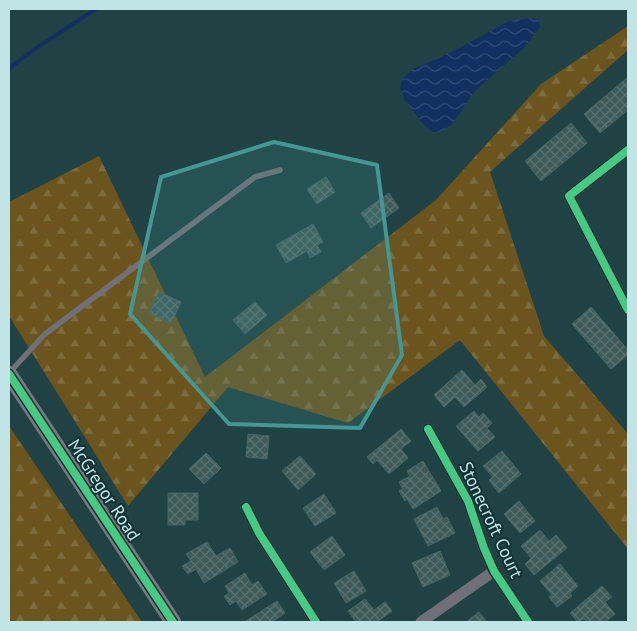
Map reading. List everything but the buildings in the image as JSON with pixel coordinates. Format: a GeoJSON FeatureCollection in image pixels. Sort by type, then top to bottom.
{"type":"FeatureCollection","features":[{"type":"Feature","properties":{"kind":"street"},"geometry":{"type":"LineString","coordinates":[[628,150],[569,196],[628,310]]}},
{"type":"Feature","properties":{"kind":"street","name":"McGregor Road"},"geometry":{"type":"LineString","coordinates":[[9,374],[173,622]]}},
{"type":"Feature","properties":{"kind":"street","name":"Stonecroft Court"},"geometry":{"type":"LineString","coordinates":[[428,428],[468,501],[484,548],[494,570],[528,622]]}},
{"type":"Feature","properties":{"kind":"street"},"geometry":{"type":"LineString","coordinates":[[246,507],[259,533],[316,622]]}},
{"type":"Feature","properties":{"kind":"street"},"geometry":{"type":"LineString","coordinates":[[421,622],[494,570]]}},
{"type":"Feature","properties":{"kind":"lane"},"geometry":{"type":"LineString","coordinates":[[9,374],[46,334],[144,260],[255,177],[280,170]]}},
{"type":"Feature","properties":{"kind":"highlighted area"},"geometry":{"type":"Polygon","coordinates":[[[274,142],[377,165],[402,355],[360,428],[229,424],[130,314],[161,177],[274,142]]]}},
{"type":"Feature","properties":{"kind":"green space"},"geometry":{"type":"Polygon","coordinates":[[[628,26],[628,50],[490,172],[544,336],[628,434],[628,549],[460,340],[348,423],[228,387],[128,506],[9,316],[9,202],[99,156],[205,377],[436,200],[541,84],[628,26]]]}},
{"type":"Feature","properties":{"kind":"green space"},"geometry":{"type":"Polygon","coordinates":[[[9,426],[142,622],[9,622],[9,426]]]}},
{"type":"Feature","properties":{"kind":"water"},"geometry":{"type":"Polygon","coordinates":[[[530,18],[538,20],[540,27],[524,48],[475,91],[452,124],[441,132],[432,132],[423,124],[404,99],[400,88],[402,79],[413,69],[450,53],[509,21],[530,18]]]}},
{"type":"Feature","properties":{"kind":"waterway"},"geometry":{"type":"LineString","coordinates":[[9,70],[35,49],[96,9]]}},
{"type":"Feature","properties":{"kind":"cycle path"},"geometry":{"type":"LineString","coordinates":[[628,150],[569,196],[628,310]]}},
{"type":"Feature","properties":{"kind":"cycle path"},"geometry":{"type":"LineString","coordinates":[[9,374],[173,622]]}},
{"type":"Feature","properties":{"kind":"cycle path"},"geometry":{"type":"LineString","coordinates":[[428,429],[468,501],[494,571],[528,622]]}},
{"type":"Feature","properties":{"kind":"cycle path"},"geometry":{"type":"LineString","coordinates":[[246,507],[259,533],[316,622]]}}]}
